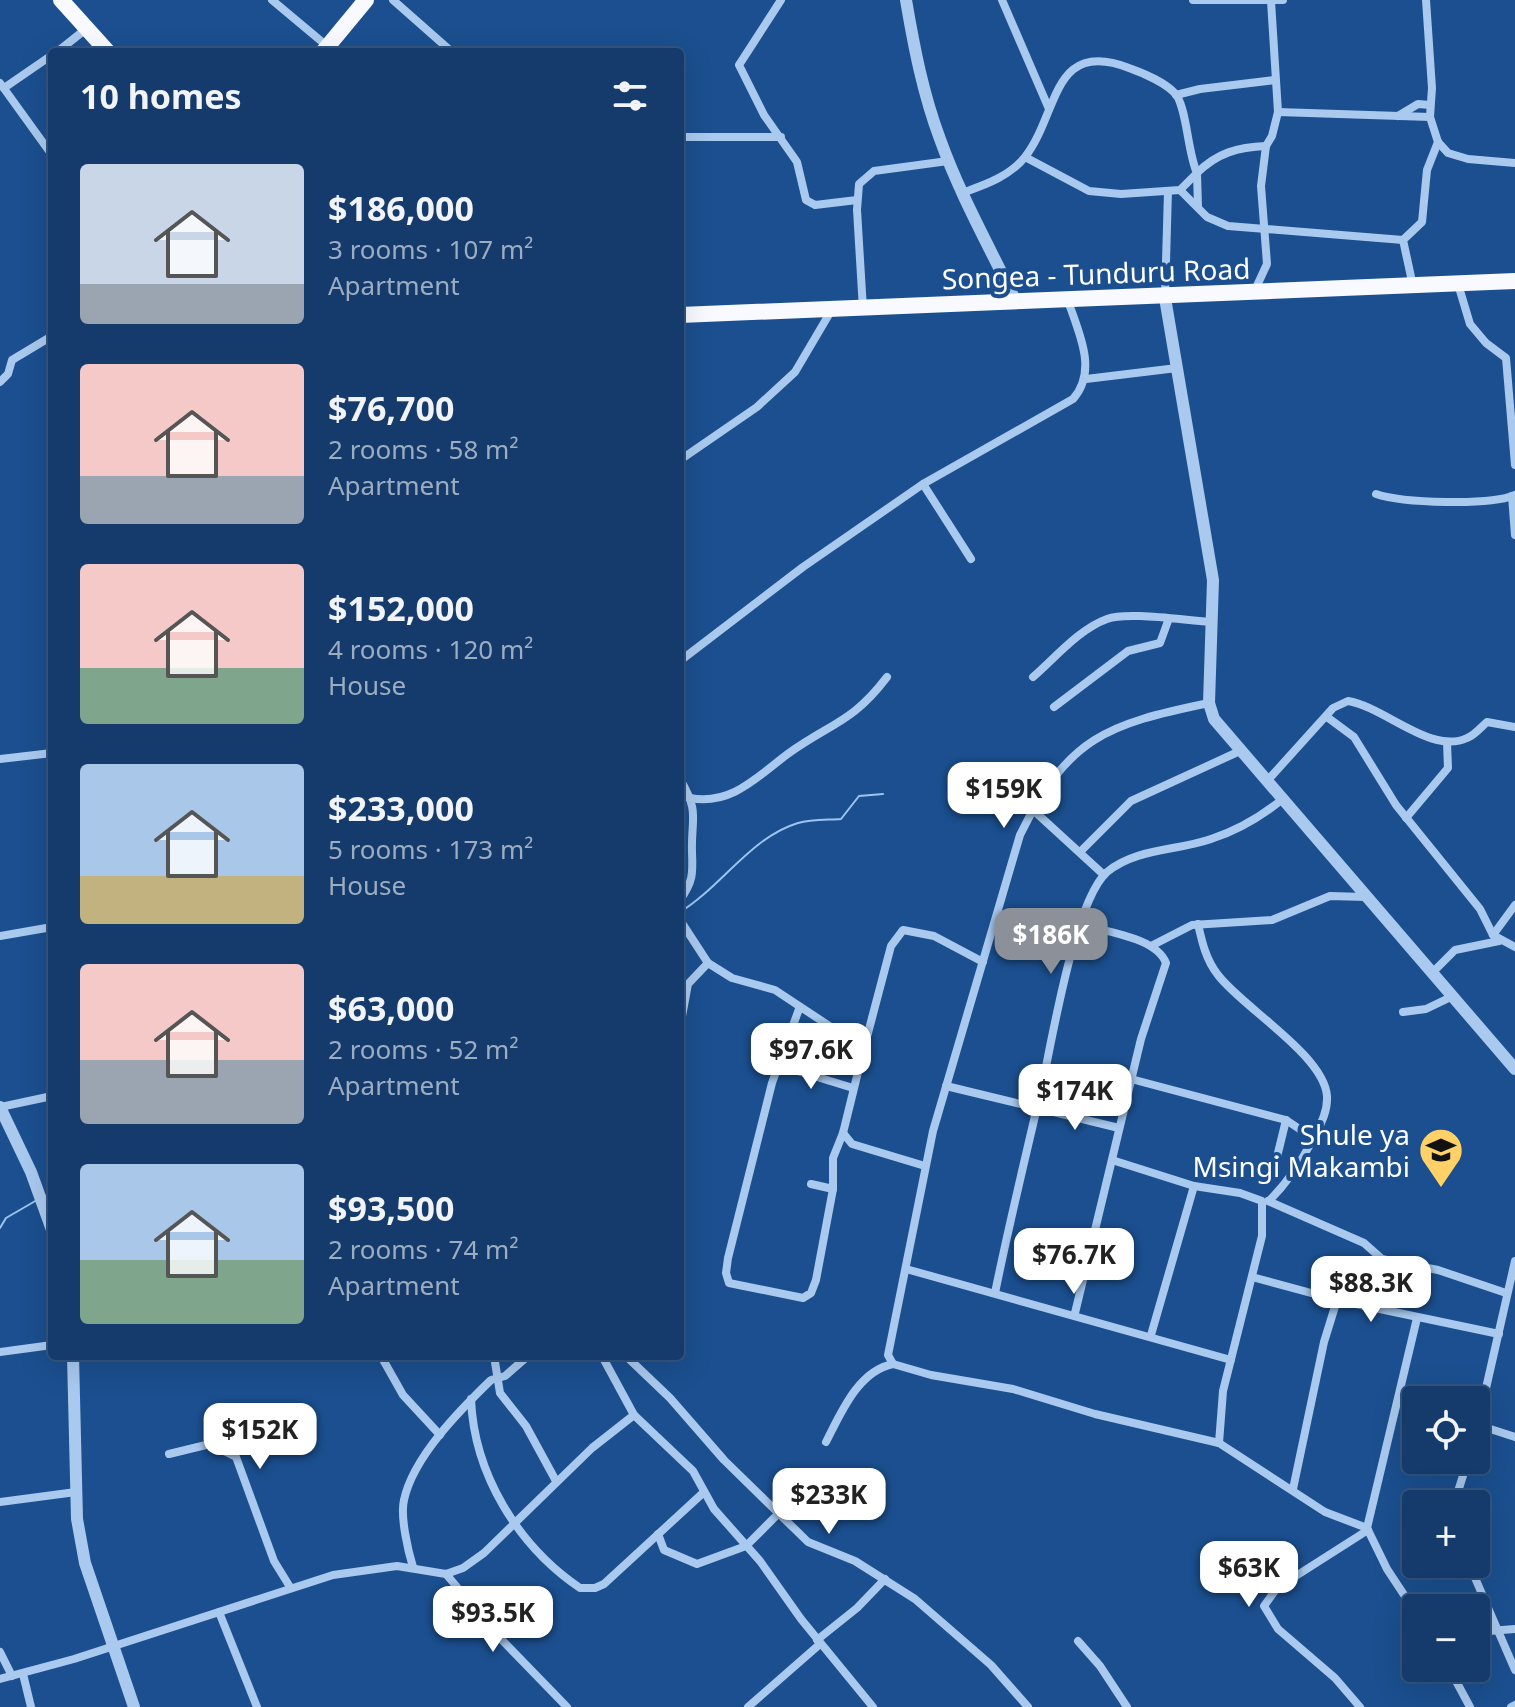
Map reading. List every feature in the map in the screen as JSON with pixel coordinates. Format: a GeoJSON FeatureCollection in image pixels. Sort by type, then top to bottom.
{"type":"FeatureCollection","features":[{"type":"Feature","properties":{"kind":"highway"},"geometry":{"type":"LineString","coordinates":[[61,0],[104,48]]}},
{"type":"Feature","properties":{"kind":"highway"},"geometry":{"type":"LineString","coordinates":[[326,48],[366,0]]}},
{"type":"Feature","properties":{"kind":"highway","name":"Songea - Tunduru Road"},"geometry":{"type":"LineString","coordinates":[[684,315],[1165,298],[1515,281]]}},
{"type":"Feature","properties":{"kind":"street"},"geometry":{"type":"LineString","coordinates":[[272,0],[324,48]]}},
{"type":"Feature","properties":{"kind":"street"},"geometry":{"type":"LineString","coordinates":[[393,0],[447,48]]}},
{"type":"Feature","properties":{"kind":"street"},"geometry":{"type":"LineString","coordinates":[[781,0],[739,65],[764,115],[797,162],[806,200],[815,205],[857,200]]}},
{"type":"Feature","properties":{"kind":"street"},"geometry":{"type":"LineString","coordinates":[[906,0],[920,76],[948,161],[1016,302]]}},
{"type":"Feature","properties":{"kind":"street"},"geometry":{"type":"LineString","coordinates":[[1002,0],[1049,109]]}},
{"type":"Feature","properties":{"kind":"street"},"geometry":{"type":"LineString","coordinates":[[1193,0],[1283,0]]}},
{"type":"Feature","properties":{"kind":"street"},"geometry":{"type":"LineString","coordinates":[[1426,0],[1432,88],[1430,117],[1438,142],[1448,153],[1468,159],[1515,163]]}},
{"type":"Feature","properties":{"kind":"street"},"geometry":{"type":"LineString","coordinates":[[1253,292],[1267,264],[1261,186],[1266,146],[1278,112],[1271,1]]}},
{"type":"Feature","properties":{"kind":"street"},"geometry":{"type":"LineString","coordinates":[[62,48],[86,29]]}},
{"type":"Feature","properties":{"kind":"street"},"geometry":{"type":"LineString","coordinates":[[48,58],[2,86],[48,149]]}},
{"type":"Feature","properties":{"kind":"street"},"geometry":{"type":"LineString","coordinates":[[962,193],[990,183],[1025,157],[1066,76],[1093,60],[1113,62],[1136,71],[1176,95],[1197,173],[1198,207]]}},
{"type":"Feature","properties":{"kind":"street"},"geometry":{"type":"LineString","coordinates":[[1176,95],[1275,80]]}},
{"type":"Feature","properties":{"kind":"street"},"geometry":{"type":"LineString","coordinates":[[1397,116],[1418,104],[1430,105]]}},
{"type":"Feature","properties":{"kind":"street"},"geometry":{"type":"LineString","coordinates":[[1278,112],[1430,117]]}},
{"type":"Feature","properties":{"kind":"street"},"geometry":{"type":"LineString","coordinates":[[684,137],[781,137]]}},
{"type":"Feature","properties":{"kind":"street"},"geometry":{"type":"LineString","coordinates":[[1180,190],[1216,222],[1403,240],[1422,222],[1427,170],[1438,142]]}},
{"type":"Feature","properties":{"kind":"street"},"geometry":{"type":"LineString","coordinates":[[1025,157],[1089,191],[1117,194],[1180,190],[1197,173],[1233,148],[1266,146]]}},
{"type":"Feature","properties":{"kind":"street"},"geometry":{"type":"LineString","coordinates":[[863,310],[857,200],[859,184],[868,173],[948,161]]}},
{"type":"Feature","properties":{"kind":"street"},"geometry":{"type":"LineString","coordinates":[[1168,191],[1164,238],[1165,298],[1213,580],[1209,703],[1214,719],[1515,1069]]}},
{"type":"Feature","properties":{"kind":"street"},"geometry":{"type":"LineString","coordinates":[[1403,240],[1413,286]]}},
{"type":"Feature","properties":{"kind":"street"},"geometry":{"type":"LineString","coordinates":[[1458,283],[1470,324],[1486,343],[1506,358],[1515,465]]}},
{"type":"Feature","properties":{"kind":"street"},"geometry":{"type":"LineString","coordinates":[[684,658],[803,567],[923,484],[1073,399],[1086,379],[1086,363],[1068,301]]}},
{"type":"Feature","properties":{"kind":"street"},"geometry":{"type":"LineString","coordinates":[[684,457],[757,407],[795,372],[831,311]]}},
{"type":"Feature","properties":{"kind":"street"},"geometry":{"type":"LineString","coordinates":[[0,382],[8,374],[12,360],[48,338]]}},
{"type":"Feature","properties":{"kind":"street"},"geometry":{"type":"LineString","coordinates":[[1086,379],[1177,368]]}},
{"type":"Feature","properties":{"kind":"street"},"geometry":{"type":"LineString","coordinates":[[923,484],[942,519],[971,559]]}},
{"type":"Feature","properties":{"kind":"street"},"geometry":{"type":"LineString","coordinates":[[1376,494],[1411,500],[1474,502],[1513,496],[1515,535]]}},
{"type":"Feature","properties":{"kind":"street"},"geometry":{"type":"LineString","coordinates":[[1033,677],[1087,631],[1106,619],[1128,616],[1213,622]]}},
{"type":"Feature","properties":{"kind":"street"},"geometry":{"type":"LineString","coordinates":[[1054,707],[1128,651],[1160,643],[1168,621]]}},
{"type":"Feature","properties":{"kind":"street"},"geometry":{"type":"LineString","coordinates":[[690,798],[713,798],[745,787],[789,752],[866,705],[887,677]]}},
{"type":"Feature","properties":{"kind":"street"},"geometry":{"type":"LineString","coordinates":[[893,1364],[888,1355],[925,1166],[1020,835],[1032,809],[1067,762],[1087,743],[1130,720],[1209,703]]}},
{"type":"Feature","properties":{"kind":"street"},"geometry":{"type":"LineString","coordinates":[[1268,780],[1340,704],[1357,703],[1429,738],[1447,742],[1471,737],[1487,722],[1515,727]]}},
{"type":"Feature","properties":{"kind":"street"},"geometry":{"type":"LineString","coordinates":[[1327,717],[1354,737],[1406,818],[1480,909],[1496,938],[1515,947]]}},
{"type":"Feature","properties":{"kind":"street"},"geometry":{"type":"LineString","coordinates":[[1406,818],[1448,768],[1447,742]]}},
{"type":"Feature","properties":{"kind":"street"},"geometry":{"type":"LineString","coordinates":[[1080,852],[1131,801],[1240,751]]}},
{"type":"Feature","properties":{"kind":"street"},"geometry":{"type":"LineString","coordinates":[[0,759],[48,753]]}},
{"type":"Feature","properties":{"kind":"street"},"geometry":{"type":"LineString","coordinates":[[684,787],[696,822],[692,850],[694,878],[684,894]]}},
{"type":"Feature","properties":{"kind":"street"},"geometry":{"type":"LineString","coordinates":[[995,1293],[1080,924],[1104,875],[1138,856],[1230,832],[1253,821],[1284,798]]}},
{"type":"Feature","properties":{"kind":"street"},"geometry":{"type":"LineString","coordinates":[[1032,809],[1104,875]]}},
{"type":"Feature","properties":{"kind":"street"},"geometry":{"type":"LineString","coordinates":[[1151,946],[1179,929],[1198,924],[1272,920],[1330,896],[1365,897]]}},
{"type":"Feature","properties":{"kind":"street"},"geometry":{"type":"LineString","coordinates":[[1433,972],[1455,950],[1496,938],[1515,905]]}},
{"type":"Feature","properties":{"kind":"street"},"geometry":{"type":"LineString","coordinates":[[1075,1313],[1131,1079],[1149,1012],[1165,971],[1163,954],[1151,946],[1080,924]]}},
{"type":"Feature","properties":{"kind":"street"},"geometry":{"type":"LineString","coordinates":[[1198,924],[1206,954],[1218,976],[1285,1036],[1326,1086],[1327,1110],[1292,1176],[1265,1201],[1263,1225],[1219,1421],[1219,1443]]}},
{"type":"Feature","properties":{"kind":"street"},"geometry":{"type":"LineString","coordinates":[[684,926],[708,963],[732,978],[775,990],[799,1009],[843,1035],[859,1068],[843,1133],[833,1158],[833,1189],[816,1280],[808,1296],[746,1289],[729,1283],[726,1273],[778,1065],[799,1009]]}},
{"type":"Feature","properties":{"kind":"street"},"geometry":{"type":"LineString","coordinates":[[0,936],[48,928]]}},
{"type":"Feature","properties":{"kind":"street"},"geometry":{"type":"LineString","coordinates":[[855,1061],[868,1033],[887,957],[903,930],[934,936],[983,962]]}},
{"type":"Feature","properties":{"kind":"street"},"geometry":{"type":"LineString","coordinates":[[684,1006],[688,984],[708,963]]}},
{"type":"Feature","properties":{"kind":"street"},"geometry":{"type":"LineString","coordinates":[[1403,1012],[1426,1009],[1453,996]]}},
{"type":"Feature","properties":{"kind":"street"},"geometry":{"type":"LineString","coordinates":[[843,1035],[868,1033]]}},
{"type":"Feature","properties":{"kind":"street"},"geometry":{"type":"LineString","coordinates":[[778,1065],[853,1088]]}},
{"type":"Feature","properties":{"kind":"street"},"geometry":{"type":"LineString","coordinates":[[1131,1079],[1286,1120],[1313,1138]]}},
{"type":"Feature","properties":{"kind":"street"},"geometry":{"type":"LineString","coordinates":[[946,1086],[1119,1128]]}},
{"type":"Feature","properties":{"kind":"street"},"geometry":{"type":"LineString","coordinates":[[48,1097],[0,1107],[48,1214]]}},
{"type":"Feature","properties":{"kind":"street"},"geometry":{"type":"LineString","coordinates":[[1277,1157],[1286,1120]]}},
{"type":"Feature","properties":{"kind":"street"},"geometry":{"type":"LineString","coordinates":[[843,1133],[852,1144],[925,1166]]}},
{"type":"Feature","properties":{"kind":"street"},"geometry":{"type":"LineString","coordinates":[[833,1158],[852,1144]]}},
{"type":"Feature","properties":{"kind":"street"},"geometry":{"type":"LineString","coordinates":[[1112,1160],[1194,1186],[1240,1193],[1265,1201],[1364,1243],[1382,1259],[1429,1267],[1506,1293]]}},
{"type":"Feature","properties":{"kind":"street"},"geometry":{"type":"LineString","coordinates":[[811,1184],[833,1189]]}},
{"type":"Feature","properties":{"kind":"street"},"geometry":{"type":"LineString","coordinates":[[1151,1335],[1194,1186]]}},
{"type":"Feature","properties":{"kind":"street"},"geometry":{"type":"LineString","coordinates":[[1487,1386],[1515,1261]]}},
{"type":"Feature","properties":{"kind":"street"},"geometry":{"type":"LineString","coordinates":[[906,1269],[1075,1313],[1231,1360]]}},
{"type":"Feature","properties":{"kind":"street"},"geometry":{"type":"LineString","coordinates":[[1252,1277],[1337,1300],[1499,1334]]}},
{"type":"Feature","properties":{"kind":"street"},"geometry":{"type":"LineString","coordinates":[[1293,1489],[1337,1300]]}},
{"type":"Feature","properties":{"kind":"street"},"geometry":{"type":"LineString","coordinates":[[1403,1594],[1387,1569],[1368,1529],[1417,1318]]}},
{"type":"Feature","properties":{"kind":"street"},"geometry":{"type":"LineString","coordinates":[[0,1352],[48,1346]]}},
{"type":"Feature","properties":{"kind":"street"},"geometry":{"type":"LineString","coordinates":[[73,1360],[76,1492],[85,1563],[134,1707]]}},
{"type":"Feature","properties":{"kind":"street"},"geometry":{"type":"LineString","coordinates":[[383,1360],[403,1395],[440,1435]]}},
{"type":"Feature","properties":{"kind":"street"},"geometry":{"type":"LineString","coordinates":[[495,1360],[500,1393],[526,1426],[556,1481]]}},
{"type":"Feature","properties":{"kind":"street"},"geometry":{"type":"LineString","coordinates":[[413,1567],[403,1500],[425,1455],[471,1399],[523,1360]]}},
{"type":"Feature","properties":{"kind":"street"},"geometry":{"type":"LineString","coordinates":[[604,1360],[634,1415],[693,1471],[704,1492],[818,1642],[873,1707]]}},
{"type":"Feature","properties":{"kind":"street"},"geometry":{"type":"LineString","coordinates":[[630,1360],[778,1514],[823,1551],[855,1561],[949,1625],[1011,1685],[1028,1707]]}},
{"type":"Feature","properties":{"kind":"street"},"geometry":{"type":"LineString","coordinates":[[826,1442],[849,1401],[868,1377],[880,1367],[893,1364],[1013,1389],[1095,1414],[1219,1443],[1338,1520],[1368,1529]]}},
{"type":"Feature","properties":{"kind":"street"},"geometry":{"type":"LineString","coordinates":[[471,1399],[475,1434],[489,1478],[513,1525],[572,1582],[584,1589],[604,1584],[704,1492]]}},
{"type":"Feature","properties":{"kind":"street"},"geometry":{"type":"LineString","coordinates":[[0,1679],[333,1575],[413,1567],[446,1574],[473,1562],[556,1481],[634,1415]]}},
{"type":"Feature","properties":{"kind":"street"},"geometry":{"type":"LineString","coordinates":[[1490,1431],[1515,1437]]}},
{"type":"Feature","properties":{"kind":"street"},"geometry":{"type":"LineString","coordinates":[[169,1454],[210,1444],[236,1457],[274,1561],[290,1587]]}},
{"type":"Feature","properties":{"kind":"street"},"geometry":{"type":"LineString","coordinates":[[0,1502],[76,1492]]}},
{"type":"Feature","properties":{"kind":"street"},"geometry":{"type":"LineString","coordinates":[[658,1534],[664,1550],[690,1564],[706,1562],[746,1546],[778,1514]]}},
{"type":"Feature","properties":{"kind":"street"},"geometry":{"type":"LineString","coordinates":[[1360,1707],[1335,1678],[1278,1629],[1264,1606],[1277,1588],[1368,1529]]}},
{"type":"Feature","properties":{"kind":"street"},"geometry":{"type":"LineString","coordinates":[[446,1574],[498,1636],[567,1707]]}},
{"type":"Feature","properties":{"kind":"street"},"geometry":{"type":"LineString","coordinates":[[1475,1578],[1515,1670]]}},
{"type":"Feature","properties":{"kind":"street"},"geometry":{"type":"LineString","coordinates":[[748,1707],[885,1579]]}},
{"type":"Feature","properties":{"kind":"street"},"geometry":{"type":"LineString","coordinates":[[219,1612],[257,1707]]}},
{"type":"Feature","properties":{"kind":"street"},"geometry":{"type":"LineString","coordinates":[[1490,1631],[1515,1629]]}},
{"type":"Feature","properties":{"kind":"street"},"geometry":{"type":"LineString","coordinates":[[1078,1641],[1100,1666],[1127,1707]]}},
{"type":"Feature","properties":{"kind":"street"},"geometry":{"type":"LineString","coordinates":[[0,1652],[12,1676]]}},
{"type":"Feature","properties":{"kind":"street"},"geometry":{"type":"LineString","coordinates":[[23,1674],[31,1707]]}},
{"type":"Feature","properties":{"kind":"street"},"geometry":{"type":"LineString","coordinates":[[1457,1682],[1470,1707]]}},
{"type":"Feature","properties":{"kind":"waterway"},"geometry":{"type":"LineString","coordinates":[[684,909],[751,851],[781,830],[803,822],[841,819],[859,796],[883,794]]}},
{"type":"Feature","properties":{"kind":"waterway"},"geometry":{"type":"LineString","coordinates":[[0,1228],[6,1218],[37,1200]]}},
{"type":"Feature","properties":{"kind":"place","name":"Shule ya Msingi Makambi"},"geometry":{"type":"Point","coordinates":[1441,1189]}}]}
